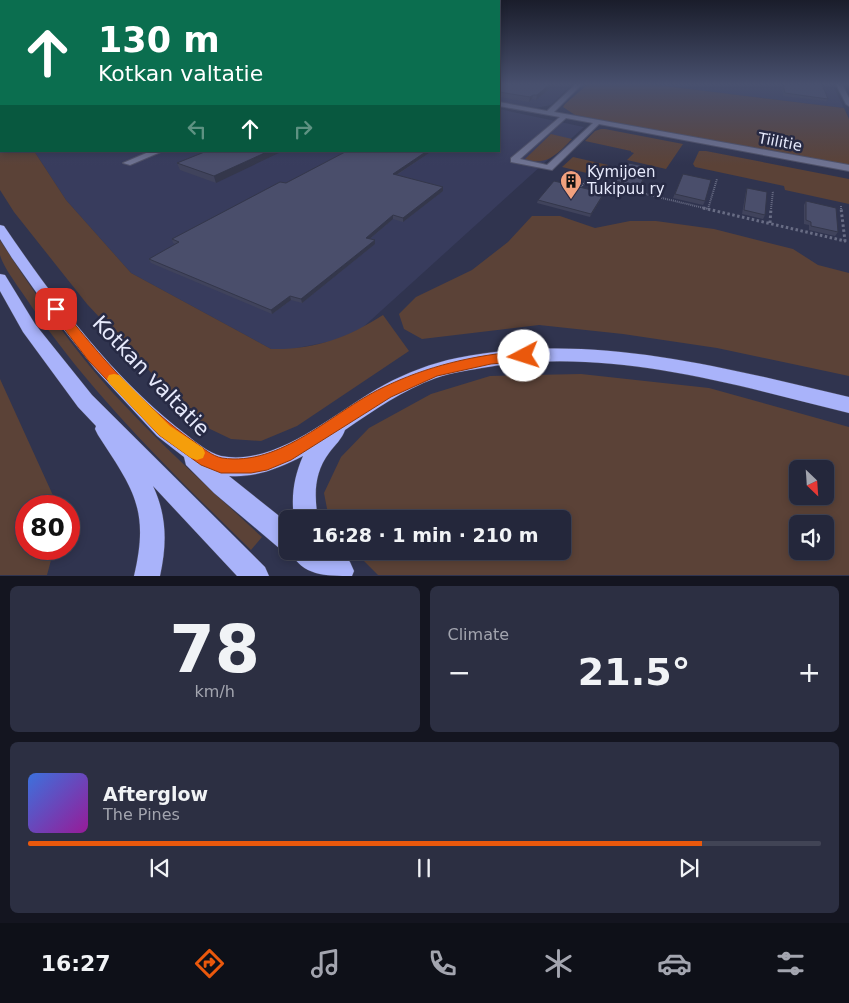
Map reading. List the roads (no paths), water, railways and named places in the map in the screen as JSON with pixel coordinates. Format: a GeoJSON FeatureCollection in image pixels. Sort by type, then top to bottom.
{"type":"FeatureCollection","features":[{"type":"Feature","properties":{"kind":"highway","name":"Kotkan valtatie"},"geometry":{"type":"LineString","coordinates":[[0,229],[64,322],[87,350],[164,430],[222,485],[279,532]]}},
{"type":"Feature","properties":{"kind":"highway"},"geometry":{"type":"LineString","coordinates":[[0,278],[29,328],[85,401],[142,483],[149,499],[153,517],[154,540],[148,576]]}},
{"type":"Feature","properties":{"kind":"highway"},"geometry":{"type":"LineString","coordinates":[[164,430],[207,460],[221,466],[251,466],[286,455],[409,381],[457,365],[491,359],[555,354],[606,357],[666,364],[767,384],[849,407]]}},
{"type":"Feature","properties":{"kind":"highway"},"geometry":{"type":"LineString","coordinates":[[85,401],[256,576]]}},
{"type":"Feature","properties":{"kind":"highway"},"geometry":{"type":"LineString","coordinates":[[304,510],[302,487],[306,472],[320,447],[333,432],[358,410]]}},
{"type":"Feature","properties":{"kind":"highway"},"geometry":{"type":"LineString","coordinates":[[315,560],[335,576]]}},
{"type":"Feature","properties":{"kind":"highway"},"geometry":{"type":"LineString","coordinates":[[331,560],[345,576]]}},
{"type":"Feature","properties":{"kind":"street","name":"Tiilitie"},"geometry":{"type":"LineString","coordinates":[[537,111],[849,168]]}},
{"type":"Feature","properties":{"kind":"street"},"geometry":{"type":"LineString","coordinates":[[566,116],[514,160],[549,168],[598,122]]}},
{"type":"Feature","properties":{"kind":"street"},"geometry":{"type":"LineString","coordinates":[[127,163],[156,152]]}},
{"type":"Feature","properties":{"kind":"place","name":"Kymijoen Tukipuu ry"},"geometry":{"type":"Point","coordinates":[571,200]}}]}
